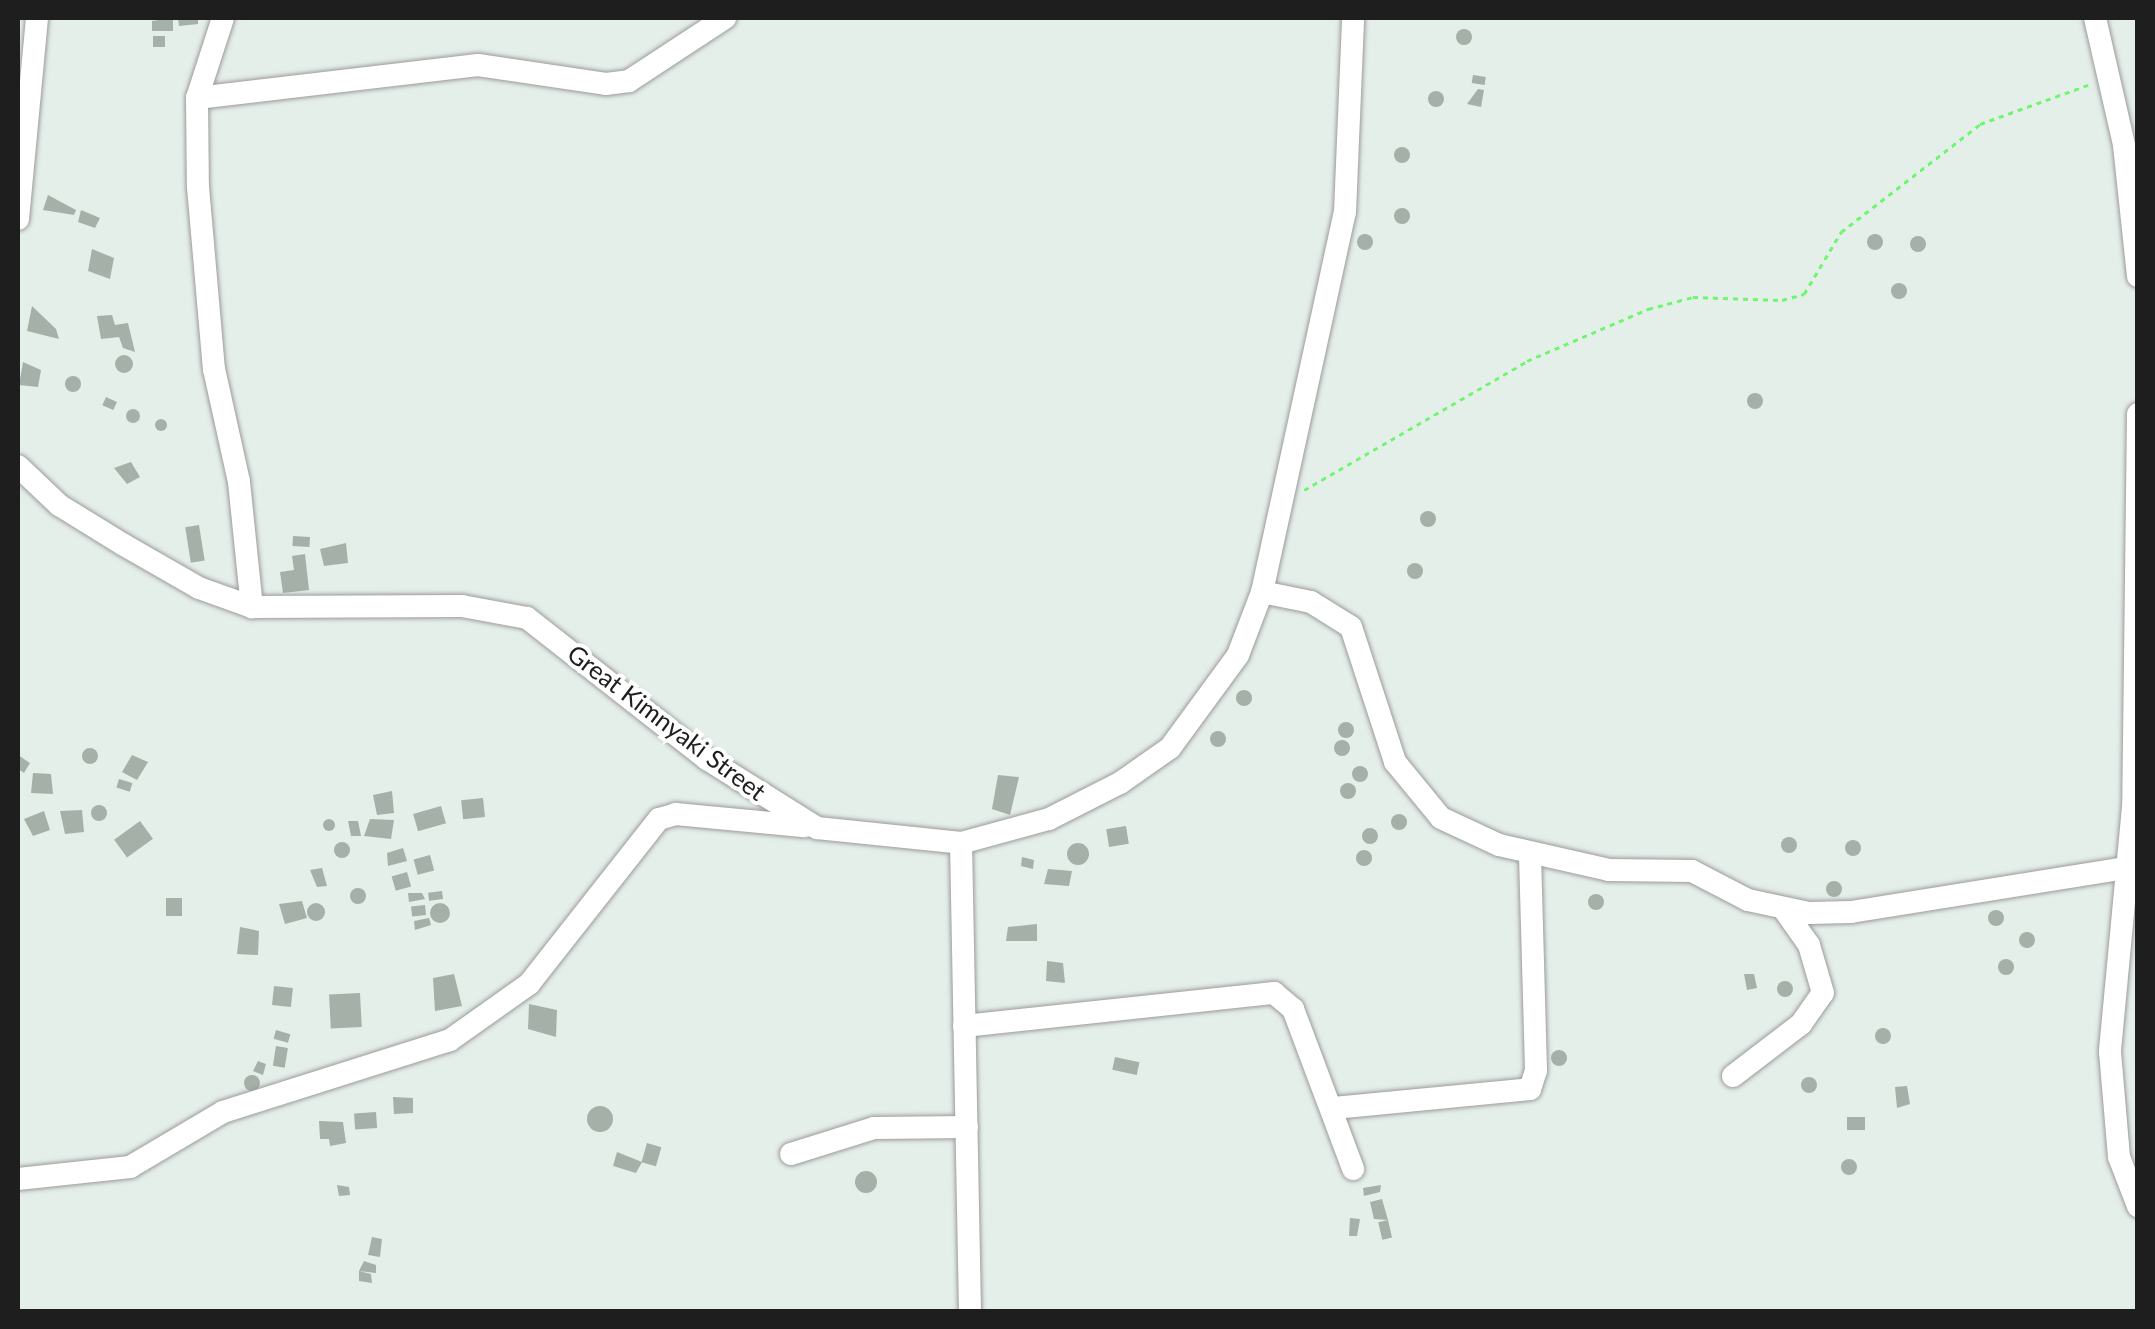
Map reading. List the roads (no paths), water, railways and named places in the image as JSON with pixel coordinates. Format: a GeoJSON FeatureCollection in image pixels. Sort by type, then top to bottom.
{"type":"FeatureCollection","features":[{"type":"Feature","properties":{"kind":"street"},"geometry":{"type":"LineString","coordinates":[[18,220],[38,18]]}},
{"type":"Feature","properties":{"kind":"street"},"geometry":{"type":"LineString","coordinates":[[223,18],[197,98],[214,368],[239,482],[252,607]]}},
{"type":"Feature","properties":{"kind":"street"},"geometry":{"type":"LineString","coordinates":[[197,98],[478,65],[606,84],[630,81],[725,18]]}},
{"type":"Feature","properties":{"kind":"street","name":"Great Kimnyaki Street"},"geometry":{"type":"LineString","coordinates":[[18,466],[59,505],[124,545],[199,588],[252,607],[462,606],[527,618],[707,759],[817,828],[899,842],[961,843],[1049,819],[1120,783],[1170,748],[1238,655],[1262,592],[1345,212],[1353,18]]}},
{"type":"Feature","properties":{"kind":"street"},"geometry":{"type":"LineString","coordinates":[[2094,18],[2110,78],[2128,107],[2138,276]]}},
{"type":"Feature","properties":{"kind":"street"},"geometry":{"type":"LineString","coordinates":[[2138,414],[2136,741],[2110,1052],[2118,1157],[2138,1206]]}},
{"type":"Feature","properties":{"kind":"street"},"geometry":{"type":"LineString","coordinates":[[1262,592],[1312,602],[1351,627],[1395,762],[1418,796],[1474,836],[1530,854],[1609,870],[1692,871],[1786,910],[1851,912],[2127,868]]}},
{"type":"Feature","properties":{"kind":"street"},"geometry":{"type":"LineString","coordinates":[[18,1179],[130,1167],[223,1112],[450,1040],[529,984],[658,818],[676,814],[817,828]]}},
{"type":"Feature","properties":{"kind":"street"},"geometry":{"type":"LineString","coordinates":[[961,843],[970,1312]]}},
{"type":"Feature","properties":{"kind":"street"},"geometry":{"type":"LineString","coordinates":[[1334,1108],[1530,1089],[1536,1070],[1530,854]]}},
{"type":"Feature","properties":{"kind":"street"},"geometry":{"type":"LineString","coordinates":[[1733,1076],[1801,1024],[1823,993],[1813,954],[1786,910]]}},
{"type":"Feature","properties":{"kind":"street"},"geometry":{"type":"LineString","coordinates":[[964,1026],[1274,993],[1294,1009],[1334,1108],[1353,1168]]}},
{"type":"Feature","properties":{"kind":"street"},"geometry":{"type":"LineString","coordinates":[[792,1154],[874,1128],[967,1127]]}}]}
